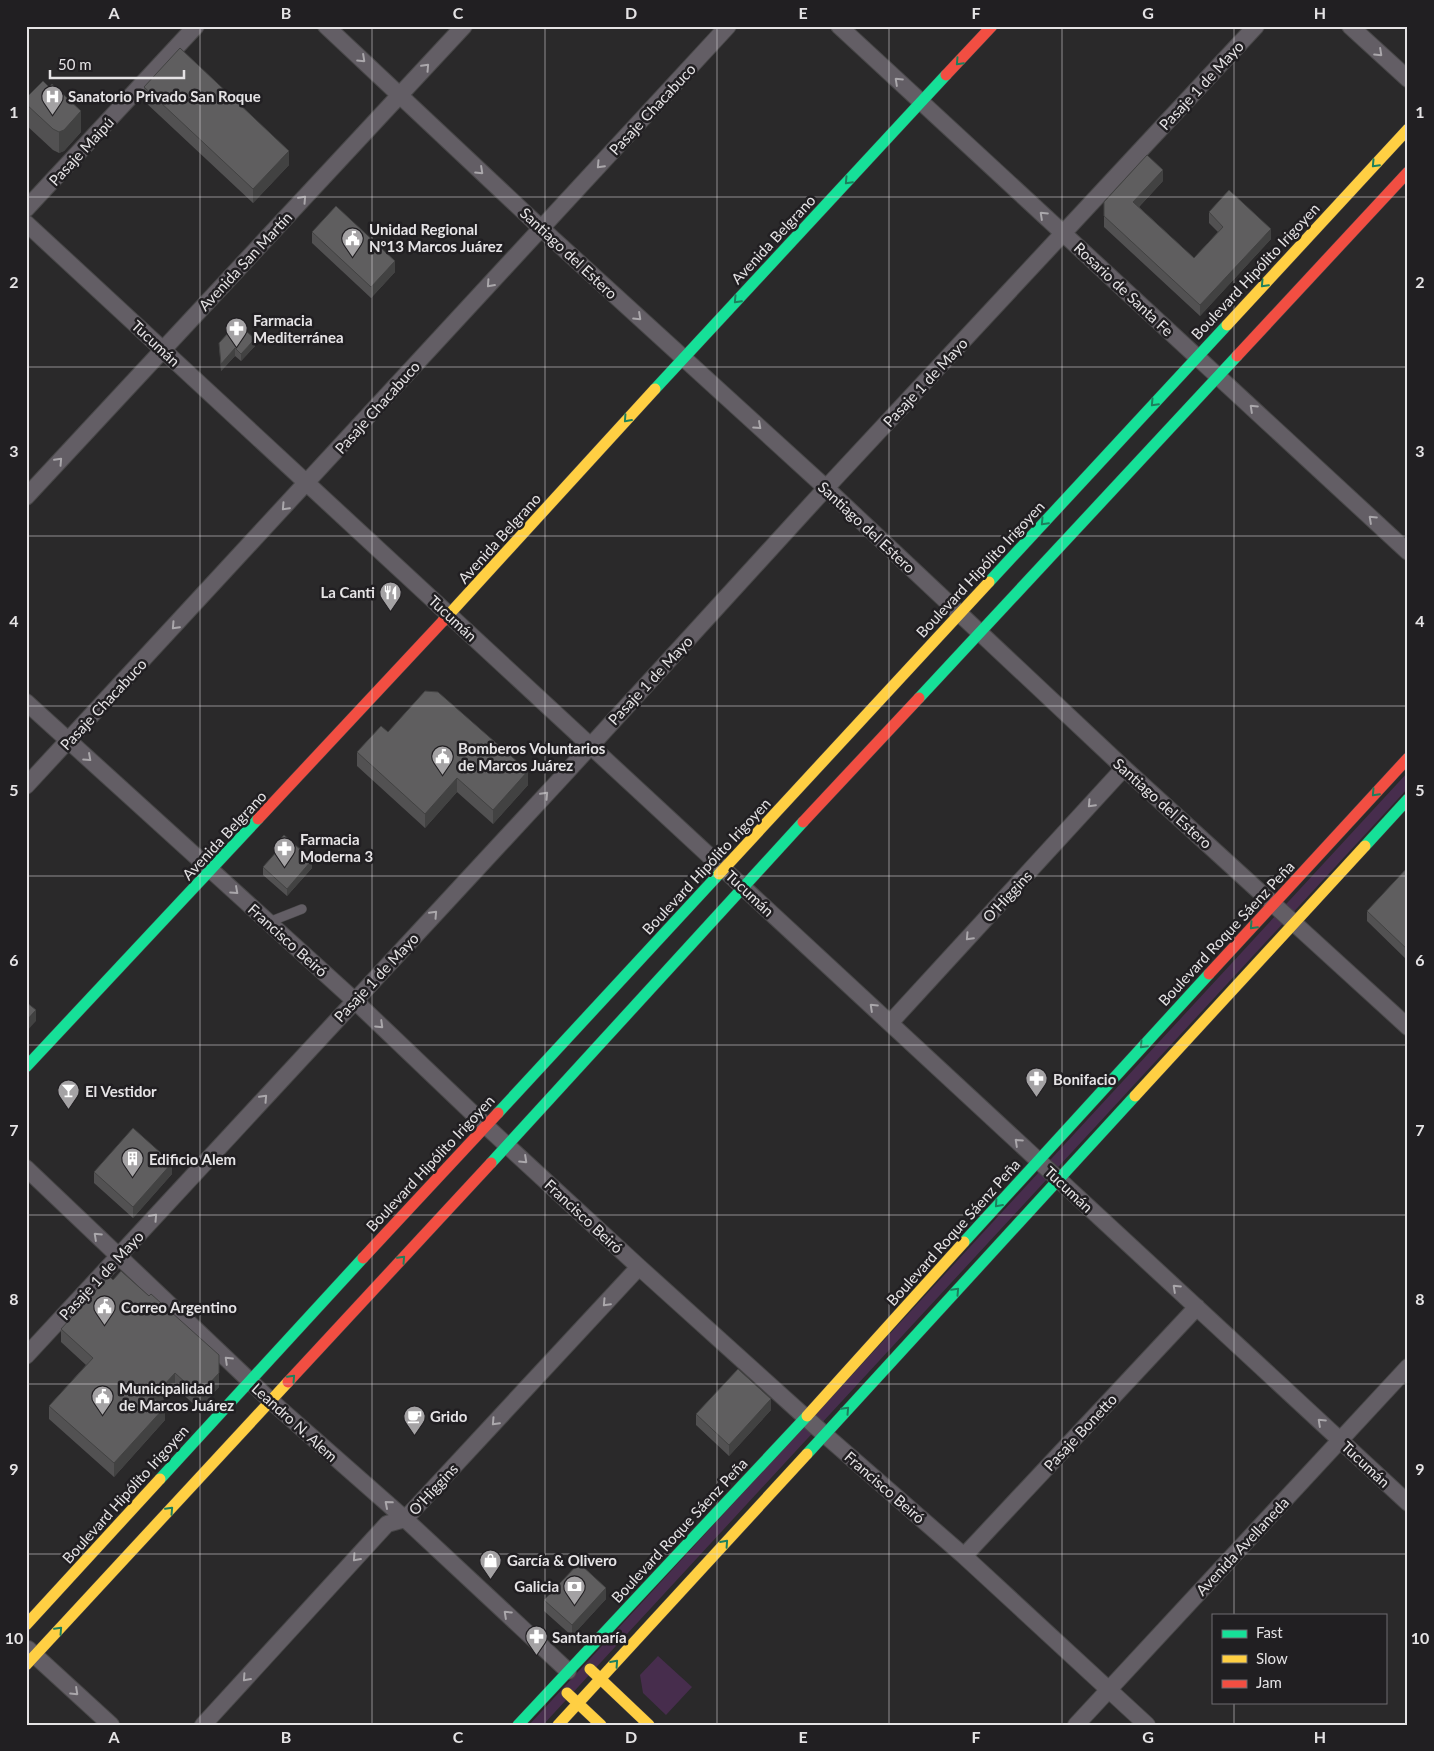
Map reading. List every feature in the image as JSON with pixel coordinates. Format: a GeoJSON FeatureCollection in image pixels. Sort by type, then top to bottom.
{"type":"FeatureCollection","features":[{"type":"Feature","properties":{"kind":"street","name":"Pasaje Maipú"},"geometry":{"type":"LineString","coordinates":[[26,209],[196,26]]}},
{"type":"Feature","properties":{"kind":"street","name":"Santiago del Estero"},"geometry":{"type":"LineString","coordinates":[[326,26],[541,228],[826,488],[1124,768],[1408,1028]]}},
{"type":"Feature","properties":{"kind":"street","name":"Avenida San Martín"},"geometry":{"type":"LineString","coordinates":[[26,497],[464,26]]}},
{"type":"Feature","properties":{"kind":"street","name":"Pasaje Chacabuco"},"geometry":{"type":"LineString","coordinates":[[26,786],[728,26]]}},
{"type":"Feature","properties":{"kind":"street","name":"Rosario de Santa Fe"},"geometry":{"type":"LineString","coordinates":[[839,26],[1408,552]]}},
{"type":"Feature","properties":{"kind":"street","name":"Avenida Belgrano"},"geometry":{"type":"LineString","coordinates":[[26,1068],[449,615],[682,358],[992,26]]}},
{"type":"Feature","properties":{"kind":"street","name":"Pasaje 1 de Mayo"},"geometry":{"type":"LineString","coordinates":[[26,1356],[826,488],[1256,26]]}},
{"type":"Feature","properties":{"kind":"street"},"geometry":{"type":"LineString","coordinates":[[1350,26],[1408,80]]}},
{"type":"Feature","properties":{"kind":"street","name":"Boulevard Hipólito Irigoyen"},"geometry":{"type":"LineString","coordinates":[[26,1625],[250,1380],[1408,129]]}},
{"type":"Feature","properties":{"kind":"street"},"geometry":{"type":"LineString","coordinates":[[110,1725],[29,1656],[271,1401],[743,887],[1408,172]]}},
{"type":"Feature","properties":{"kind":"street","name":"Tucumán"},"geometry":{"type":"LineString","coordinates":[[26,223],[1408,1503]]}},
{"type":"Feature","properties":{"kind":"street","name":"Francisco Beiró"},"geometry":{"type":"LineString","coordinates":[[26,702],[354,1000],[486,1126],[639,1267],[824,1434],[964,1556],[1147,1725]]}},
{"type":"Feature","properties":{"kind":"street","name":"Boulevard Roque Sáenz Peña"},"geometry":{"type":"LineString","coordinates":[[518,1725],[806,1417],[1038,1160],[1408,758]]}},
{"type":"Feature","properties":{"kind":"street","name":"O'Higgins"},"geometry":{"type":"LineString","coordinates":[[890,1023],[1124,768]]}},
{"type":"Feature","properties":{"kind":"street"},"geometry":{"type":"LineString","coordinates":[[558,1725],[1408,800]]}},
{"type":"Feature","properties":{"kind":"street","name":"Leandro N. Alem"},"geometry":{"type":"LineString","coordinates":[[26,1168],[271,1401],[405,1519],[568,1671]]}},
{"type":"Feature","properties":{"kind":"street","name":"O'Higgins"},"geometry":{"type":"LineString","coordinates":[[203,1725],[387,1524],[405,1519],[639,1267]]}},
{"type":"Feature","properties":{"kind":"street","name":"Pasaje Bonetto"},"geometry":{"type":"LineString","coordinates":[[964,1556],[1197,1307]]}},
{"type":"Feature","properties":{"kind":"street","name":"Avenida Avellaneda"},"geometry":{"type":"LineString","coordinates":[[1076,1725],[1408,1367]]}},
{"type":"Feature","properties":{"kind":"street"},"geometry":{"type":"LineString","coordinates":[[580,1659],[649,1725]]}},
{"type":"Feature","properties":{"kind":"street"},"geometry":{"type":"LineString","coordinates":[[557,1684],[602,1725]]}},
{"type":"Feature","properties":{"kind":"lane"},"geometry":{"type":"LineString","coordinates":[[269,922],[302,909]]}},
{"type":"Feature","properties":{"kind":"shaded area"},"geometry":{"type":"Polygon","coordinates":[[[1408,772],[1408,788],[543,1725],[529,1725],[1408,772]]]}},
{"type":"Feature","properties":{"kind":"shaded area"},"geometry":{"type":"Polygon","coordinates":[[[658,1656],[692,1687],[666,1715],[643,1693],[640,1675],[658,1656]]]}},
{"type":"Feature","properties":{"kind":"building"},"geometry":{"type":"Polygon","coordinates":[[[180,48],[289,151],[253,189],[144,87],[180,48]]]}},
{"type":"Feature","properties":{"kind":"building"},"geometry":{"type":"Polygon","coordinates":[[[43,81],[49,87],[52,84],[81,111],[64,130],[59,132],[53,129],[26,104],[26,98],[43,81]]]}},
{"type":"Feature","properties":{"kind":"building"},"geometry":{"type":"Polygon","coordinates":[[[1147,155],[1163,170],[1133,202],[1194,258],[1223,227],[1209,212],[1229,190],[1271,229],[1200,305],[1104,216],[1104,202],[1147,155]]]}},
{"type":"Feature","properties":{"kind":"building","name":"Unidad Regional Nº13 Marcos Juárez"},"geometry":{"type":"Polygon","coordinates":[[[336,206],[395,261],[371,287],[312,232],[336,206]]]}},
{"type":"Feature","properties":{"kind":"building","name":"Farmacia Mediterránea"},"geometry":{"type":"Polygon","coordinates":[[[237,323],[255,339],[241,354],[235,348],[221,364],[219,343],[237,323]]]}},
{"type":"Feature","properties":{"kind":"building","name":"Bomberos Voluntarios de Marcos Juárez"},"geometry":{"type":"Polygon","coordinates":[[[425,691],[438,692],[528,771],[493,810],[457,778],[425,814],[357,752],[381,726],[388,732],[425,691]]]}},
{"type":"Feature","properties":{"kind":"building"},"geometry":{"type":"Polygon","coordinates":[[[284,835],[312,860],[287,889],[263,867],[278,850],[274,846],[284,835]]]}},
{"type":"Feature","properties":{"kind":"building"},"geometry":{"type":"Polygon","coordinates":[[[1408,867],[1408,950],[1367,911],[1408,867]]]}},
{"type":"Feature","properties":{"kind":"building"},"geometry":{"type":"Polygon","coordinates":[[[26,1002],[36,1010],[26,1021],[26,1002]]]}},
{"type":"Feature","properties":{"kind":"building","name":"Edificio Alem"},"geometry":{"type":"Polygon","coordinates":[[[133,1128],[172,1163],[133,1207],[94,1172],[133,1128]]]}},
{"type":"Feature","properties":{"kind":"building"},"geometry":{"type":"Polygon","coordinates":[[[121,1271],[149,1296],[151,1294],[219,1355],[219,1373],[199,1395],[175,1373],[153,1397],[165,1407],[114,1463],[49,1406],[93,1358],[61,1329],[109,1276],[113,1280],[121,1271]]]}},
{"type":"Feature","properties":{"kind":"building"},"geometry":{"type":"Polygon","coordinates":[[[738,1369],[771,1399],[729,1445],[696,1414],[738,1369]]]}},
{"type":"Feature","properties":{"kind":"building","name":"Galicia"},"geometry":{"type":"Polygon","coordinates":[[[579,1563],[606,1588],[572,1625],[544,1600],[579,1563]]]}},
{"type":"Feature","properties":{"kind":"traffic: fast"},"geometry":{"type":"LineString","coordinates":[[655,389],[946,75]]}},
{"type":"Feature","properties":{"kind":"traffic: fast"},"geometry":{"type":"LineString","coordinates":[[989,582],[1227,325]]}},
{"type":"Feature","properties":{"kind":"traffic: fast"},"geometry":{"type":"LineString","coordinates":[[919,698],[1237,356]]}},
{"type":"Feature","properties":{"kind":"traffic: fast"},"geometry":{"type":"LineString","coordinates":[[1365,846],[1408,799]]}},
{"type":"Feature","properties":{"kind":"traffic: fast"},"geometry":{"type":"LineString","coordinates":[[26,1067],[258,819]]}},
{"type":"Feature","properties":{"kind":"traffic: fast"},"geometry":{"type":"LineString","coordinates":[[491,1163],[803,822]]}},
{"type":"Feature","properties":{"kind":"traffic: fast"},"geometry":{"type":"LineString","coordinates":[[498,1113],[719,874]]}},
{"type":"Feature","properties":{"kind":"traffic: fast"},"geometry":{"type":"LineString","coordinates":[[964,1242],[1209,974]]}},
{"type":"Feature","properties":{"kind":"traffic: fast"},"geometry":{"type":"LineString","coordinates":[[807,1454],[1135,1096]]}},
{"type":"Feature","properties":{"kind":"traffic: fast"},"geometry":{"type":"LineString","coordinates":[[160,1479],[363,1258]]}},
{"type":"Feature","properties":{"kind":"traffic: fast"},"geometry":{"type":"LineString","coordinates":[[518,1725],[807,1416]]}},
{"type":"Feature","properties":{"kind":"traffic: slow"},"geometry":{"type":"LineString","coordinates":[[1227,325],[1408,129]]}},
{"type":"Feature","properties":{"kind":"traffic: slow"},"geometry":{"type":"LineString","coordinates":[[443,621],[655,389]]}},
{"type":"Feature","properties":{"kind":"traffic: slow"},"geometry":{"type":"LineString","coordinates":[[719,874],[989,582]]}},
{"type":"Feature","properties":{"kind":"traffic: slow"},"geometry":{"type":"LineString","coordinates":[[1135,1096],[1365,846]]}},
{"type":"Feature","properties":{"kind":"traffic: slow"},"geometry":{"type":"LineString","coordinates":[[807,1416],[964,1242]]}},
{"type":"Feature","properties":{"kind":"traffic: slow"},"geometry":{"type":"LineString","coordinates":[[26,1665],[288,1382]]}},
{"type":"Feature","properties":{"kind":"traffic: slow"},"geometry":{"type":"LineString","coordinates":[[558,1725],[807,1454]]}},
{"type":"Feature","properties":{"kind":"traffic: slow"},"geometry":{"type":"LineString","coordinates":[[26,1625],[160,1479]]}},
{"type":"Feature","properties":{"kind":"traffic: slow"},"geometry":{"type":"LineString","coordinates":[[590,1669],[649,1725]]}},
{"type":"Feature","properties":{"kind":"traffic: slow"},"geometry":{"type":"LineString","coordinates":[[567,1693],[601,1725]]}},
{"type":"Feature","properties":{"kind":"traffic: jam"},"geometry":{"type":"LineString","coordinates":[[946,75],[992,26]]}},
{"type":"Feature","properties":{"kind":"traffic: jam"},"geometry":{"type":"LineString","coordinates":[[1237,356],[1408,172]]}},
{"type":"Feature","properties":{"kind":"traffic: jam"},"geometry":{"type":"LineString","coordinates":[[258,819],[443,621]]}},
{"type":"Feature","properties":{"kind":"traffic: jam"},"geometry":{"type":"LineString","coordinates":[[803,822],[919,698]]}},
{"type":"Feature","properties":{"kind":"traffic: jam"},"geometry":{"type":"LineString","coordinates":[[1209,974],[1408,758]]}},
{"type":"Feature","properties":{"kind":"traffic: jam"},"geometry":{"type":"LineString","coordinates":[[363,1258],[498,1113]]}},
{"type":"Feature","properties":{"kind":"traffic: jam"},"geometry":{"type":"LineString","coordinates":[[288,1382],[491,1163]]}},
{"type":"Feature","properties":{"kind":"place","name":"Sanatorio Privado San Roque"},"geometry":{"type":"Point","coordinates":[52,115]}},
{"type":"Feature","properties":{"kind":"place","name":"Unidad Regional Nº13 Marcos Juárez"},"geometry":{"type":"Point","coordinates":[353,257]}},
{"type":"Feature","properties":{"kind":"place","name":"Farmacia Mediterránea"},"geometry":{"type":"Point","coordinates":[237,348]}},
{"type":"Feature","properties":{"kind":"place","name":"La Canti"},"geometry":{"type":"Point","coordinates":[391,611]}},
{"type":"Feature","properties":{"kind":"place","name":"Bomberos Voluntarios de Marcos Juárez"},"geometry":{"type":"Point","coordinates":[442,776]}},
{"type":"Feature","properties":{"kind":"place","name":"Farmacia Moderna 3"},"geometry":{"type":"Point","coordinates":[284,867]}},
{"type":"Feature","properties":{"kind":"place","name":"Bonifacio"},"geometry":{"type":"Point","coordinates":[1037,1098]}},
{"type":"Feature","properties":{"kind":"place","name":"El Vestidor"},"geometry":{"type":"Point","coordinates":[69,1110]}},
{"type":"Feature","properties":{"kind":"place","name":"Edificio Alem"},"geometry":{"type":"Point","coordinates":[133,1178]}},
{"type":"Feature","properties":{"kind":"place","name":"Correo Argentino"},"geometry":{"type":"Point","coordinates":[105,1326]}},
{"type":"Feature","properties":{"kind":"place","name":"Municipalidad de Marcos Juárez"},"geometry":{"type":"Point","coordinates":[103,1416]}},
{"type":"Feature","properties":{"kind":"place","name":"Grido"},"geometry":{"type":"Point","coordinates":[414,1435]}},
{"type":"Feature","properties":{"kind":"place","name":"García & Olivero"},"geometry":{"type":"Point","coordinates":[491,1579]}},
{"type":"Feature","properties":{"kind":"place","name":"Galicia"},"geometry":{"type":"Point","coordinates":[575,1605]}},
{"type":"Feature","properties":{"kind":"place","name":"Santamaría"},"geometry":{"type":"Point","coordinates":[536,1656]}}]}
